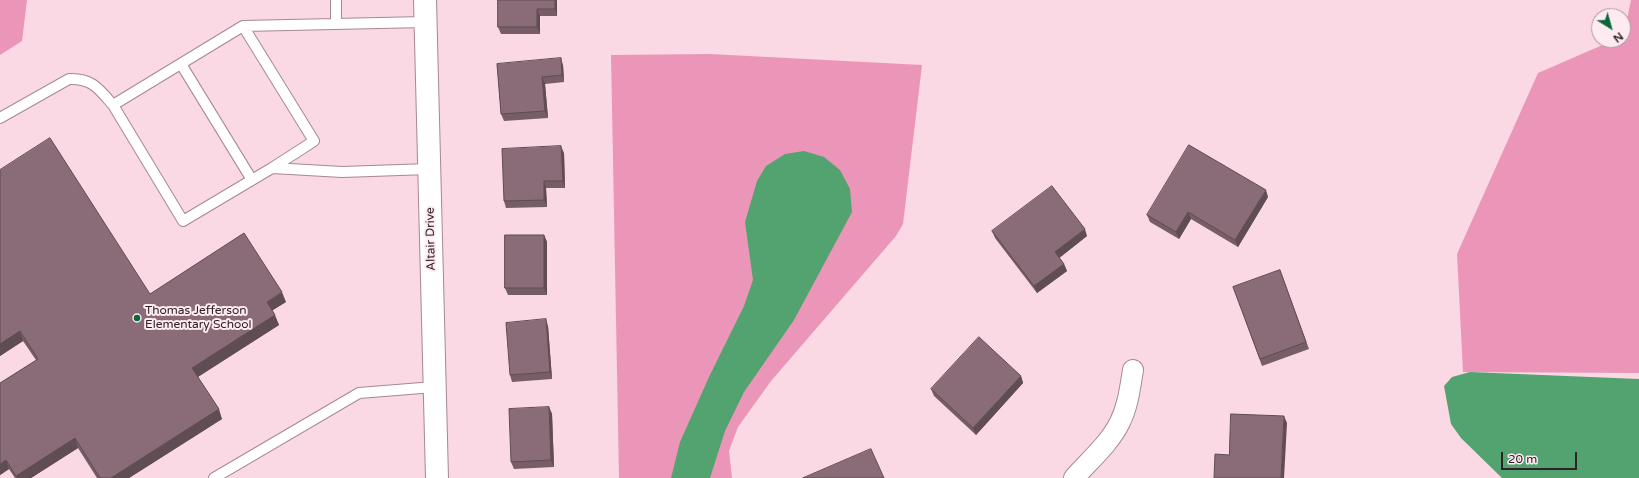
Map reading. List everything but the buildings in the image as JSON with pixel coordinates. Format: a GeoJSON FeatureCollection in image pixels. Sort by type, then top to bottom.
{"type":"FeatureCollection","features":[{"type":"Feature","properties":{"kind":"street","name":"Altair Drive"},"geometry":{"type":"LineString","coordinates":[[425,0],[437,478]]}},
{"type":"Feature","properties":{"kind":"street"},"geometry":{"type":"LineString","coordinates":[[1074,478],[1105,443],[1119,423],[1128,400],[1134,370]]}},
{"type":"Feature","properties":{"kind":"lane"},"geometry":{"type":"LineString","coordinates":[[336,0],[336,24]]}},
{"type":"Feature","properties":{"kind":"lane"},"geometry":{"type":"LineString","coordinates":[[113,105],[243,26],[425,22]]}},
{"type":"Feature","properties":{"kind":"lane"},"geometry":{"type":"LineString","coordinates":[[0,118],[70,79],[82,78],[96,86],[113,105],[183,221],[314,141],[243,26]]}},
{"type":"Feature","properties":{"kind":"lane"},"geometry":{"type":"LineString","coordinates":[[181,64],[252,180]]}},
{"type":"Feature","properties":{"kind":"lane"},"geometry":{"type":"LineString","coordinates":[[272,168],[342,172],[429,169]]}},
{"type":"Feature","properties":{"kind":"lane"},"geometry":{"type":"LineString","coordinates":[[214,478],[359,393],[434,387]]}},
{"type":"Feature","properties":{"kind":"shaded area"},"geometry":{"type":"Polygon","coordinates":[[[0,0],[27,0],[22,41],[0,55],[0,0]]]}},
{"type":"Feature","properties":{"kind":"shaded area"},"geometry":{"type":"Polygon","coordinates":[[[1631,0],[1639,0],[1639,373],[1463,372],[1457,254],[1538,73],[1596,48],[1631,48],[1631,8],[1629,8],[1631,0]]]}},
{"type":"Feature","properties":{"kind":"shaded area"},"geometry":{"type":"Polygon","coordinates":[[[710,54],[922,65],[903,224],[896,236],[771,381],[738,427],[729,451],[732,478],[619,478],[611,55],[710,54]]]}},
{"type":"Feature","properties":{"kind":"shaded area"},"geometry":{"type":"Polygon","coordinates":[[[804,151],[824,157],[840,170],[850,189],[852,212],[794,320],[744,392],[725,431],[710,478],[671,478],[680,442],[709,377],[744,306],[753,280],[745,222],[757,181],[766,166],[785,154],[804,151]]]}},
{"type":"Feature","properties":{"kind":"shaded area"},"geometry":{"type":"Polygon","coordinates":[[[1470,372],[1639,379],[1639,478],[1502,478],[1461,438],[1451,424],[1444,386],[1452,377],[1470,372]]]}},
{"type":"Feature","properties":{"kind":"place","name":"Thomas Jefferson Elementary School"},"geometry":{"type":"Point","coordinates":[137,318]}}]}
